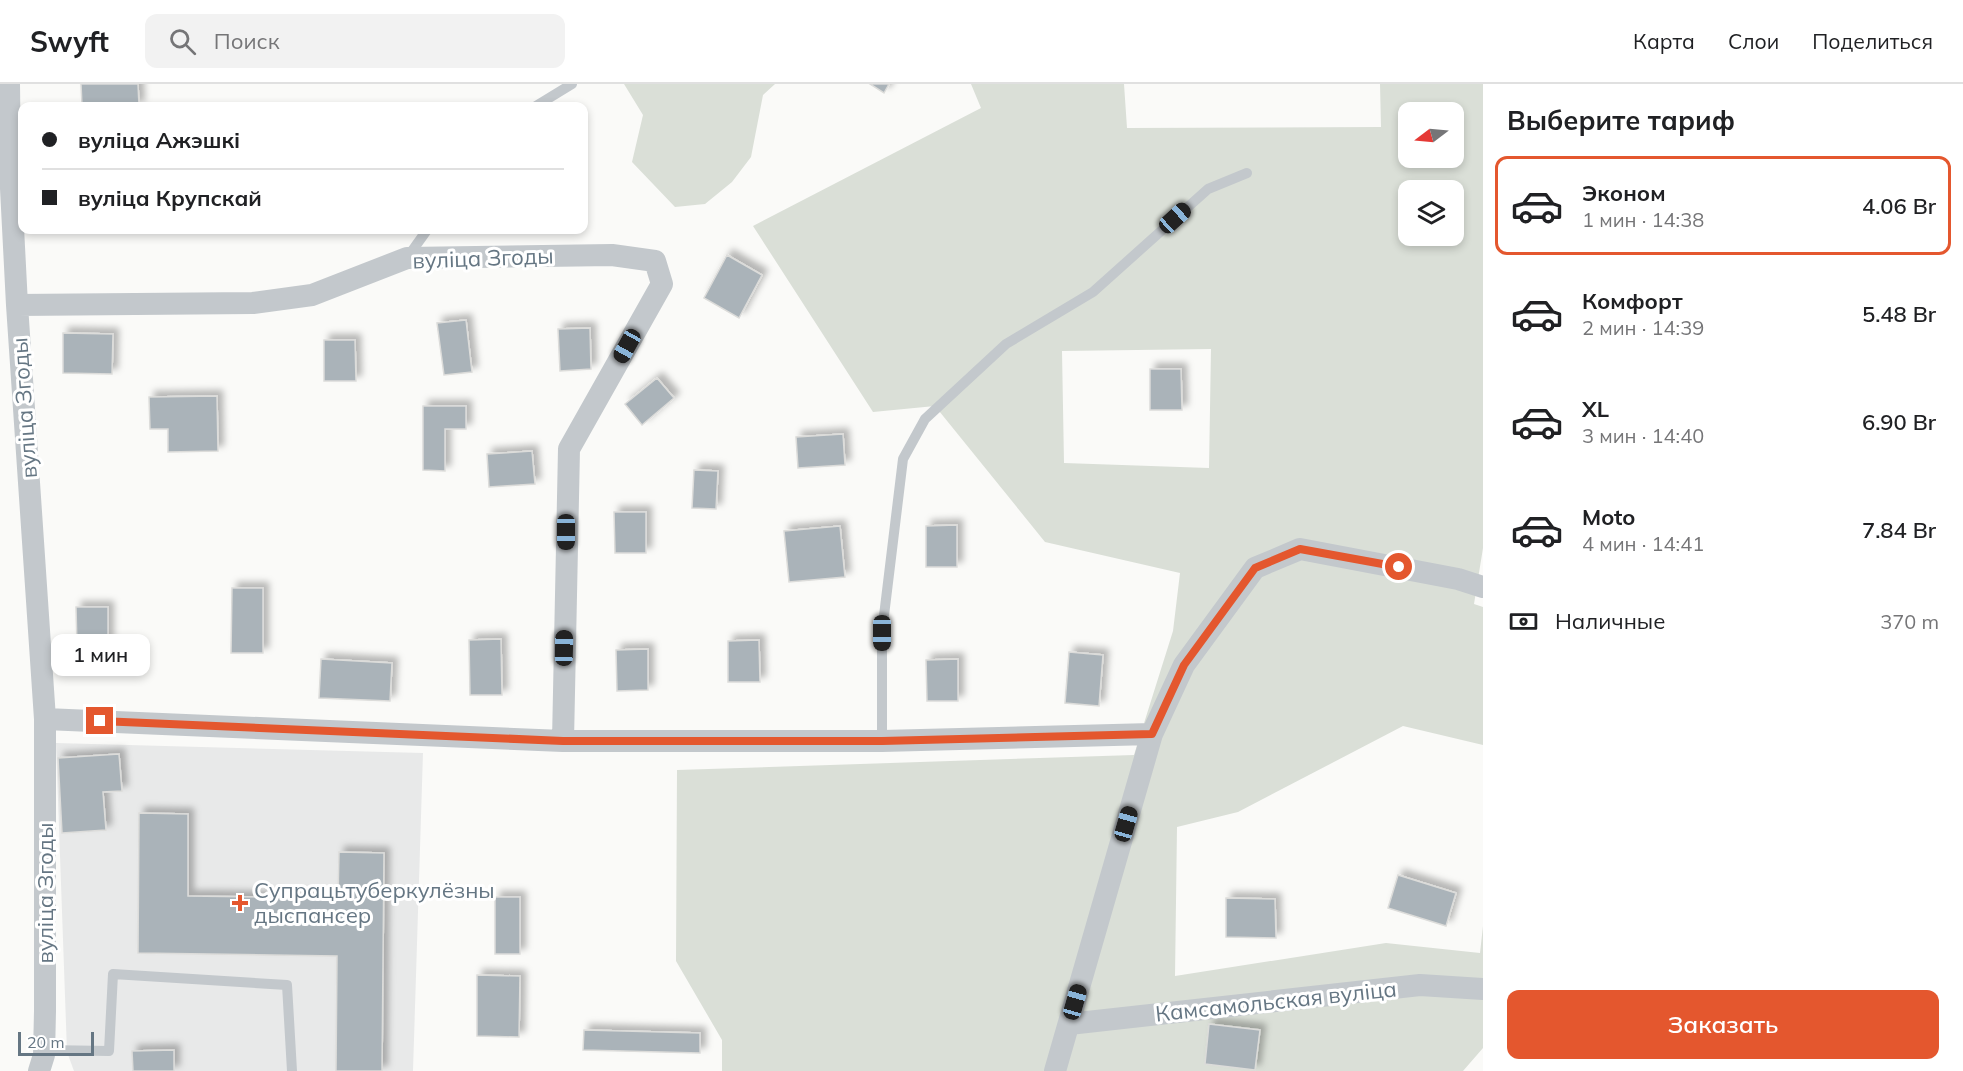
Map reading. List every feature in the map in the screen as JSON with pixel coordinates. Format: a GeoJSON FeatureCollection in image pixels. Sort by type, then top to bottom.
{"type":"FeatureCollection","features":[{"type":"Feature","properties":{"kind":"street"},"geometry":{"type":"LineString","coordinates":[[9,84],[10,169],[17,305]]}},
{"type":"Feature","properties":{"kind":"street","name":"вуліца Згоды"},"geometry":{"type":"LineString","coordinates":[[41,1061],[45,719],[17,305],[253,303],[312,295],[407,258],[612,255],[655,261],[662,284],[569,449],[563,741]]}},
{"type":"Feature","properties":{"kind":"street"},"geometry":{"type":"LineString","coordinates":[[1055,1071],[1152,734],[1184,665],[1255,568],[1300,549],[1458,579],[1483,587]]}},
{"type":"Feature","properties":{"kind":"street"},"geometry":{"type":"LineString","coordinates":[[45,719],[563,741],[882,741],[1152,734]]}},
{"type":"Feature","properties":{"kind":"street","name":"Камсамольская вуліца"},"geometry":{"type":"LineString","coordinates":[[1069,1024],[1420,985],[1483,989]]}},
{"type":"Feature","properties":{"kind":"lane"},"geometry":{"type":"LineString","coordinates":[[543,102],[572,84]]}},
{"type":"Feature","properties":{"kind":"lane"},"geometry":{"type":"LineString","coordinates":[[882,741],[882,633],[903,459],[926,419],[1006,344],[1093,292],[1208,189],[1247,173]]}},
{"type":"Feature","properties":{"kind":"lane"},"geometry":{"type":"LineString","coordinates":[[407,258],[424,234]]}},
{"type":"Feature","properties":{"kind":"lane"},"geometry":{"type":"LineString","coordinates":[[41,1061],[110,1051],[113,974],[287,985],[292,1071]]}},
{"type":"Feature","properties":{"kind":"shaded area"},"geometry":{"type":"Polygon","coordinates":[[[624,84],[775,84],[763,95],[751,157],[732,182],[705,204],[675,207],[632,162],[643,115],[624,84]]]}},
{"type":"Feature","properties":{"kind":"shaded area"},"geometry":{"type":"Polygon","coordinates":[[[971,84],[1124,84],[1127,128],[1381,127],[1380,84],[1483,84],[1483,548],[1474,604],[1483,607],[1483,745],[1403,726],[1238,812],[1177,827],[1175,976],[1386,943],[1480,953],[1483,926],[1483,1048],[1463,1071],[722,1071],[722,1040],[676,961],[677,770],[1134,755],[1173,631],[1180,573],[1045,542],[935,406],[873,412],[753,226],[981,108],[971,84]],[[1211,349],[1062,351],[1064,463],[1209,468],[1211,349]]]}},
{"type":"Feature","properties":{"kind":"shaded area","name":"Супрацьтуберкулёзны дыспансер"},"geometry":{"type":"Polygon","coordinates":[[[56,743],[423,753],[413,1071],[74,1071],[67,1052],[56,743]]]}},
{"type":"Feature","properties":{"kind":"building"},"geometry":{"type":"Polygon","coordinates":[[[81,84],[138,84],[139,102],[82,102],[81,84]]]}},
{"type":"Feature","properties":{"kind":"building"},"geometry":{"type":"Polygon","coordinates":[[[870,84],[889,84],[884,93],[870,84]]]}},
{"type":"Feature","properties":{"kind":"building"},"geometry":{"type":"Polygon","coordinates":[[[727,255],[762,275],[739,318],[704,298],[727,255]]]}},
{"type":"Feature","properties":{"kind":"building"},"geometry":{"type":"Polygon","coordinates":[[[466,320],[472,372],[444,375],[437,323],[466,320]]]}},
{"type":"Feature","properties":{"kind":"building"},"geometry":{"type":"Polygon","coordinates":[[[590,328],[591,369],[560,371],[558,329],[590,328]]]}},
{"type":"Feature","properties":{"kind":"building"},"geometry":{"type":"Polygon","coordinates":[[[63,333],[113,334],[112,374],[63,373],[63,333]]]}},
{"type":"Feature","properties":{"kind":"building"},"geometry":{"type":"Polygon","coordinates":[[[324,340],[355,340],[356,381],[324,381],[324,340]]]}},
{"type":"Feature","properties":{"kind":"building"},"geometry":{"type":"Polygon","coordinates":[[[1150,369],[1181,369],[1182,410],[1150,410],[1150,369]]]}},
{"type":"Feature","properties":{"kind":"building"},"geometry":{"type":"Polygon","coordinates":[[[657,378],[674,398],[642,425],[625,404],[657,378]]]}},
{"type":"Feature","properties":{"kind":"building"},"geometry":{"type":"Polygon","coordinates":[[[217,396],[218,451],[168,452],[168,429],[150,429],[149,397],[217,396]]]}},
{"type":"Feature","properties":{"kind":"building"},"geometry":{"type":"Polygon","coordinates":[[[423,406],[466,406],[466,429],[445,429],[445,471],[423,470],[423,406]]]}},
{"type":"Feature","properties":{"kind":"building"},"geometry":{"type":"Polygon","coordinates":[[[843,434],[845,465],[798,468],[796,437],[843,434]]]}},
{"type":"Feature","properties":{"kind":"building"},"geometry":{"type":"Polygon","coordinates":[[[532,451],[535,484],[489,487],[487,454],[532,451]]]}},
{"type":"Feature","properties":{"kind":"building"},"geometry":{"type":"Polygon","coordinates":[[[694,470],[718,471],[716,509],[692,508],[694,470]]]}},
{"type":"Feature","properties":{"kind":"building"},"geometry":{"type":"Polygon","coordinates":[[[614,512],[646,512],[646,553],[615,553],[614,512]]]}},
{"type":"Feature","properties":{"kind":"building"},"geometry":{"type":"Polygon","coordinates":[[[957,525],[957,567],[926,567],[926,526],[957,525]]]}},
{"type":"Feature","properties":{"kind":"building"},"geometry":{"type":"Polygon","coordinates":[[[840,526],[845,577],[789,582],[784,531],[840,526]]]}},
{"type":"Feature","properties":{"kind":"building"},"geometry":{"type":"Polygon","coordinates":[[[232,588],[263,588],[263,653],[231,653],[232,588]]]}},
{"type":"Feature","properties":{"kind":"building"},"geometry":{"type":"Polygon","coordinates":[[[76,607],[108,607],[108,648],[77,648],[76,607]]]}},
{"type":"Feature","properties":{"kind":"building"},"geometry":{"type":"Polygon","coordinates":[[[501,639],[502,695],[470,695],[469,640],[501,639]]]}},
{"type":"Feature","properties":{"kind":"building"},"geometry":{"type":"Polygon","coordinates":[[[759,640],[760,682],[728,682],[728,641],[759,640]]]}},
{"type":"Feature","properties":{"kind":"building"},"geometry":{"type":"Polygon","coordinates":[[[648,649],[648,690],[617,691],[616,650],[648,649]]]}},
{"type":"Feature","properties":{"kind":"building"},"geometry":{"type":"Polygon","coordinates":[[[1069,652],[1103,655],[1099,706],[1065,703],[1069,652]]]}},
{"type":"Feature","properties":{"kind":"building"},"geometry":{"type":"Polygon","coordinates":[[[321,659],[392,663],[390,701],[319,698],[321,659]]]}},
{"type":"Feature","properties":{"kind":"building"},"geometry":{"type":"Polygon","coordinates":[[[958,659],[958,701],[927,701],[926,660],[958,659]]]}},
{"type":"Feature","properties":{"kind":"building"},"geometry":{"type":"Polygon","coordinates":[[[119,754],[122,791],[103,792],[106,830],[62,833],[58,758],[119,754]]]}},
{"type":"Feature","properties":{"kind":"building"},"geometry":{"type":"Polygon","coordinates":[[[139,813],[188,814],[188,896],[338,898],[339,852],[384,853],[382,1071],[336,1071],[337,956],[138,953],[139,813]]]}},
{"type":"Feature","properties":{"kind":"building"},"geometry":{"type":"Polygon","coordinates":[[[1398,875],[1456,893],[1446,926],[1388,908],[1398,875]]]}},
{"type":"Feature","properties":{"kind":"building"},"geometry":{"type":"Polygon","coordinates":[[[495,897],[520,897],[520,954],[495,954],[495,897]]]}},
{"type":"Feature","properties":{"kind":"building"},"geometry":{"type":"Polygon","coordinates":[[[1226,898],[1275,899],[1276,938],[1226,937],[1226,898]]]}},
{"type":"Feature","properties":{"kind":"building"},"geometry":{"type":"Polygon","coordinates":[[[477,975],[520,976],[519,1037],[477,1036],[477,975]]]}},
{"type":"Feature","properties":{"kind":"building"},"geometry":{"type":"Polygon","coordinates":[[[1209,1024],[1260,1030],[1255,1070],[1205,1064],[1209,1024]]]}},
{"type":"Feature","properties":{"kind":"building"},"geometry":{"type":"Polygon","coordinates":[[[584,1030],[700,1033],[700,1053],[583,1050],[584,1030]]]}},
{"type":"Feature","properties":{"kind":"building"},"geometry":{"type":"Polygon","coordinates":[[[174,1050],[174,1071],[133,1071],[132,1051],[174,1050]]]}},
{"type":"Feature","properties":{"kind":"place","name":"Супрацьтуберкулёзны дыспансер"},"geometry":{"type":"Point","coordinates":[240,903]}},
{"type":"Feature","properties":{"kind":"route"},"geometry":{"type":"LineString","coordinates":[[100,721],[563,741],[882,741],[1152,734],[1184,665],[1255,568],[1300,549],[1399,567]]}}]}
